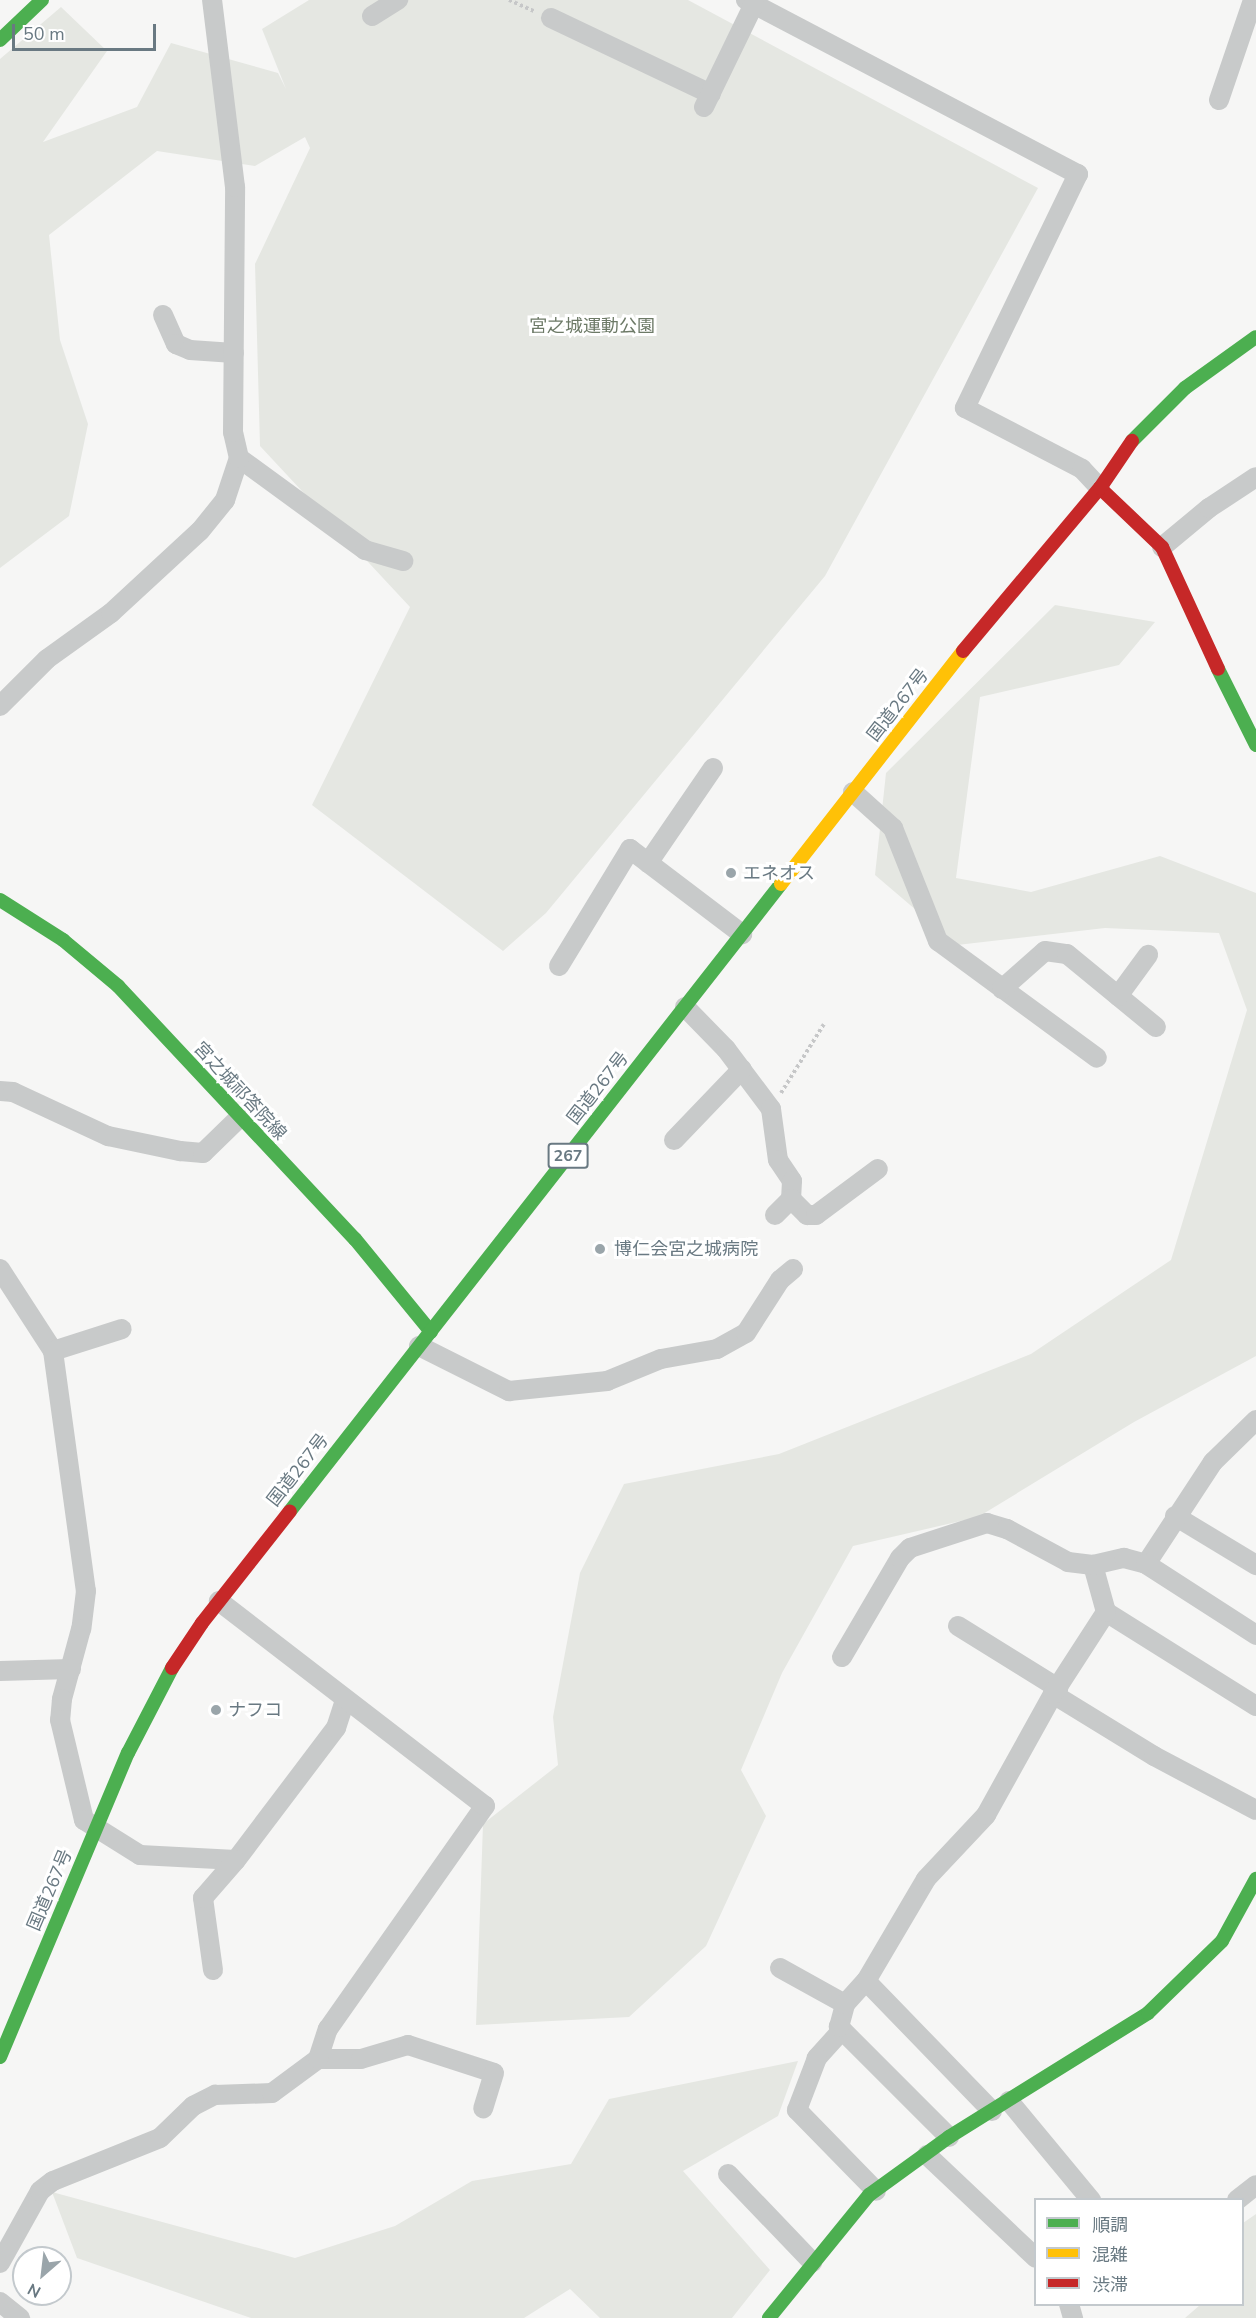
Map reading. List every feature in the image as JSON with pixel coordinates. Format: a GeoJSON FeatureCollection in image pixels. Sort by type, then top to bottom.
{"type":"FeatureCollection","features":[{"type":"Feature","properties":{"kind":"main road"},"geometry":{"type":"LineString","coordinates":[[0,40],[42,0]]}},
{"type":"Feature","properties":{"kind":"main road","name":"国道267号"},"geometry":{"type":"LineString","coordinates":[[0,2057],[147,1713],[170,1671],[219,1601],[1000,604],[1100,488],[1132,441],[1185,388],[1256,338]]}},
{"type":"Feature","properties":{"kind":"main road"},"geometry":{"type":"LineString","coordinates":[[1100,488],[1162,547],[1240,718],[1256,745]]}},
{"type":"Feature","properties":{"kind":"main road","name":"宮之城祁答院線"},"geometry":{"type":"LineString","coordinates":[[0,900],[63,940],[118,986],[355,1239],[425,1339]]}},
{"type":"Feature","properties":{"kind":"main road"},"geometry":{"type":"LineString","coordinates":[[769,2318],[812,2262],[876,2191],[949,2137],[1148,2013],[1222,1941],[1256,1879]]}},
{"type":"Feature","properties":{"kind":"street"},"geometry":{"type":"LineString","coordinates":[[0,706],[47,658],[111,613],[200,531],[225,500],[239,458],[233,432],[235,187],[212,0]]}},
{"type":"Feature","properties":{"kind":"street"},"geometry":{"type":"LineString","coordinates":[[372,16],[398,0]]}},
{"type":"Feature","properties":{"kind":"street"},"geometry":{"type":"LineString","coordinates":[[1220,100],[1255,0]]}},
{"type":"Feature","properties":{"kind":"street"},"geometry":{"type":"LineString","coordinates":[[551,18],[708,100],[750,2],[1078,174],[965,408],[1082,470],[1100,488]]}},
{"type":"Feature","properties":{"kind":"street"},"geometry":{"type":"LineString","coordinates":[[163,315],[176,344],[190,350],[234,353]]}},
{"type":"Feature","properties":{"kind":"street"},"geometry":{"type":"LineString","coordinates":[[239,458],[365,550],[403,561]]}},
{"type":"Feature","properties":{"kind":"street"},"geometry":{"type":"LineString","coordinates":[[1162,547],[1209,508],[1256,477]]}},
{"type":"Feature","properties":{"kind":"street"},"geometry":{"type":"LineString","coordinates":[[648,863],[713,768]]}},
{"type":"Feature","properties":{"kind":"street"},"geometry":{"type":"LineString","coordinates":[[853,792],[893,828],[938,941],[1096,1058]]}},
{"type":"Feature","properties":{"kind":"street"},"geometry":{"type":"LineString","coordinates":[[560,966],[630,849],[742,934]]}},
{"type":"Feature","properties":{"kind":"street"},"geometry":{"type":"LineString","coordinates":[[1002,989],[1045,951],[1067,954],[1156,1027]]}},
{"type":"Feature","properties":{"kind":"street"},"geometry":{"type":"LineString","coordinates":[[1118,996],[1148,955]]}},
{"type":"Feature","properties":{"kind":"street"},"geometry":{"type":"LineString","coordinates":[[685,1007],[742,1069],[771,1109],[778,1160],[792,1181],[791,1199],[775,1215]]}},
{"type":"Feature","properties":{"kind":"street"},"geometry":{"type":"LineString","coordinates":[[674,1140],[742,1069]]}},
{"type":"Feature","properties":{"kind":"street"},"geometry":{"type":"LineString","coordinates":[[0,1091],[13,1092],[108,1136],[180,1151],[202,1153],[240,1116]]}},
{"type":"Feature","properties":{"kind":"street"},"geometry":{"type":"LineString","coordinates":[[791,1199],[807,1215],[816,1215],[878,1169]]}},
{"type":"Feature","properties":{"kind":"street"},"geometry":{"type":"LineString","coordinates":[[0,1269],[53,1351],[86,1591],[81,1629],[60,1720],[84,1820],[140,1855],[236,1860]]}},
{"type":"Feature","properties":{"kind":"street"},"geometry":{"type":"LineString","coordinates":[[425,1339],[509,1391],[607,1381],[661,1359],[717,1350],[746,1333],[780,1280],[793,1269]]}},
{"type":"Feature","properties":{"kind":"street"},"geometry":{"type":"LineString","coordinates":[[53,1351],[122,1329]]}},
{"type":"Feature","properties":{"kind":"street"},"geometry":{"type":"LineString","coordinates":[[1146,1564],[1175,1516],[1213,1462],[1256,1420]]}},
{"type":"Feature","properties":{"kind":"street"},"geometry":{"type":"LineString","coordinates":[[1175,1516],[1256,1565]]}},
{"type":"Feature","properties":{"kind":"street"},"geometry":{"type":"LineString","coordinates":[[842,1657],[900,1558],[910,1548],[987,1523],[1007,1529],[1068,1562],[1093,1565],[1124,1558],[1146,1564],[1256,1635]]}},
{"type":"Feature","properties":{"kind":"street"},"geometry":{"type":"LineString","coordinates":[[1093,1565],[1106,1612],[1256,1706]]}},
{"type":"Feature","properties":{"kind":"street"},"geometry":{"type":"LineString","coordinates":[[0,2263],[40,2191],[53,2181],[160,2138],[193,2106],[215,2095],[272,2093],[318,2059],[328,2029],[484,1806],[219,1601]]}},
{"type":"Feature","properties":{"kind":"street"},"geometry":{"type":"LineString","coordinates":[[949,2137],[839,2027],[845,2004],[866,1981],[926,1879],[986,1815],[1056,1691],[1106,1612]]}},
{"type":"Feature","properties":{"kind":"street"},"geometry":{"type":"LineString","coordinates":[[958,1626],[1154,1756],[1255,1808]]}},
{"type":"Feature","properties":{"kind":"street"},"geometry":{"type":"LineString","coordinates":[[0,1671],[70,1669]]}},
{"type":"Feature","properties":{"kind":"street"},"geometry":{"type":"LineString","coordinates":[[213,1970],[203,1898],[236,1860],[336,1728],[345,1700]]}},
{"type":"Feature","properties":{"kind":"street"},"geometry":{"type":"LineString","coordinates":[[780,1968],[845,2004]]}},
{"type":"Feature","properties":{"kind":"street"},"geometry":{"type":"LineString","coordinates":[[866,1981],[992,2111]]}},
{"type":"Feature","properties":{"kind":"street"},"geometry":{"type":"LineString","coordinates":[[842,2030],[817,2058],[797,2110],[876,2191]]}},
{"type":"Feature","properties":{"kind":"street"},"geometry":{"type":"LineString","coordinates":[[318,2059],[361,2060],[408,2044],[494,2073],[483,2108]]}},
{"type":"Feature","properties":{"kind":"street"},"geometry":{"type":"LineString","coordinates":[[1009,2101],[1090,2198]]}},
{"type":"Feature","properties":{"kind":"street"},"geometry":{"type":"LineString","coordinates":[[927,2155],[1034,2257]]}},
{"type":"Feature","properties":{"kind":"street"},"geometry":{"type":"LineString","coordinates":[[728,2174],[812,2262]]}},
{"type":"Feature","properties":{"kind":"street"},"geometry":{"type":"LineString","coordinates":[[1238,2198],[1256,2185]]}},
{"type":"Feature","properties":{"kind":"street"},"geometry":{"type":"LineString","coordinates":[[0,2302],[20,2318]]}},
{"type":"Feature","properties":{"kind":"path"},"geometry":{"type":"LineString","coordinates":[[508,0],[551,18]]}},
{"type":"Feature","properties":{"kind":"path"},"geometry":{"type":"LineString","coordinates":[[771,1109],[824,1024]]}},
{"type":"Feature","properties":{"kind":"green space","name":"宮之城運動公園"},"geometry":{"type":"Polygon","coordinates":[[[309,0],[688,0],[1038,188],[825,576],[546,913],[503,951],[312,805],[410,607],[260,446],[255,264],[310,148],[305,137],[255,166],[157,151],[49,235],[60,340],[88,424],[69,516],[0,568],[0,59],[61,7],[107,51],[43,142],[137,107],[171,43],[278,73],[286,89],[262,29],[309,0]]]}},
{"type":"Feature","properties":{"kind":"green space"},"geometry":{"type":"Polygon","coordinates":[[[1055,605],[1155,622],[1119,665],[980,697],[956,878],[1031,892],[1160,856],[1256,893],[1256,1356],[1134,1422],[978,1517],[853,1546],[782,1673],[741,1770],[766,1816],[706,1946],[629,2017],[476,2025],[483,1824],[558,1765],[553,1717],[580,1573],[624,1484],[779,1454],[1031,1354],[1171,1260],[1247,1010],[1219,933],[1105,928],[957,945],[875,875],[886,773],[1055,605]]]}},
{"type":"Feature","properties":{"kind":"green space"},"geometry":{"type":"Polygon","coordinates":[[[798,2061],[778,2116],[683,2171],[770,2270],[732,2318],[600,2318],[570,2289],[524,2318],[251,2318],[77,2258],[52,2192],[295,2258],[395,2226],[472,2181],[571,2164],[609,2099],[798,2061]]]}},
{"type":"Feature","properties":{"kind":"green space"},"geometry":{"type":"Polygon","coordinates":[[[1256,2214],[1256,2318],[1185,2318],[1199,2306],[1244,2306],[1244,2222],[1256,2214]]]}},
{"type":"Feature","properties":{"kind":"traffic: fast"},"geometry":{"type":"LineString","coordinates":[[0,40],[42,0]]}},
{"type":"Feature","properties":{"kind":"traffic: fast"},"geometry":{"type":"LineString","coordinates":[[1132,441],[1185,388],[1256,337]]}},
{"type":"Feature","properties":{"kind":"traffic: fast"},"geometry":{"type":"LineString","coordinates":[[1218,669],[1256,745]]}},
{"type":"Feature","properties":{"kind":"traffic: fast"},"geometry":{"type":"LineString","coordinates":[[290,1511],[781,884]]}},
{"type":"Feature","properties":{"kind":"traffic: fast"},"geometry":{"type":"LineString","coordinates":[[0,900],[63,940],[118,986],[355,1239],[431,1332]]}},
{"type":"Feature","properties":{"kind":"traffic: fast"},"geometry":{"type":"LineString","coordinates":[[0,2057],[128,1753],[172,1668]]}},
{"type":"Feature","properties":{"kind":"traffic: fast"},"geometry":{"type":"LineString","coordinates":[[769,2318],[869,2195],[949,2137],[1148,2013],[1222,1941],[1256,1879]]}},
{"type":"Feature","properties":{"kind":"traffic: slow"},"geometry":{"type":"LineString","coordinates":[[781,884],[963,651]]}},
{"type":"Feature","properties":{"kind":"traffic: jam"},"geometry":{"type":"LineString","coordinates":[[963,651],[1100,488],[1132,441]]}},
{"type":"Feature","properties":{"kind":"traffic: jam"},"geometry":{"type":"LineString","coordinates":[[1100,488],[1162,547],[1218,669]]}},
{"type":"Feature","properties":{"kind":"traffic: jam"},"geometry":{"type":"LineString","coordinates":[[172,1668],[202,1623],[290,1511]]}},
{"type":"Feature","properties":{"kind":"place","name":"エネオス"},"geometry":{"type":"Point","coordinates":[731,873]}},
{"type":"Feature","properties":{"kind":"place","name":"博仁会宮之城病院"},"geometry":{"type":"Point","coordinates":[600,1249]}},
{"type":"Feature","properties":{"kind":"place","name":"ナフコ"},"geometry":{"type":"Point","coordinates":[216,1710]}}]}
